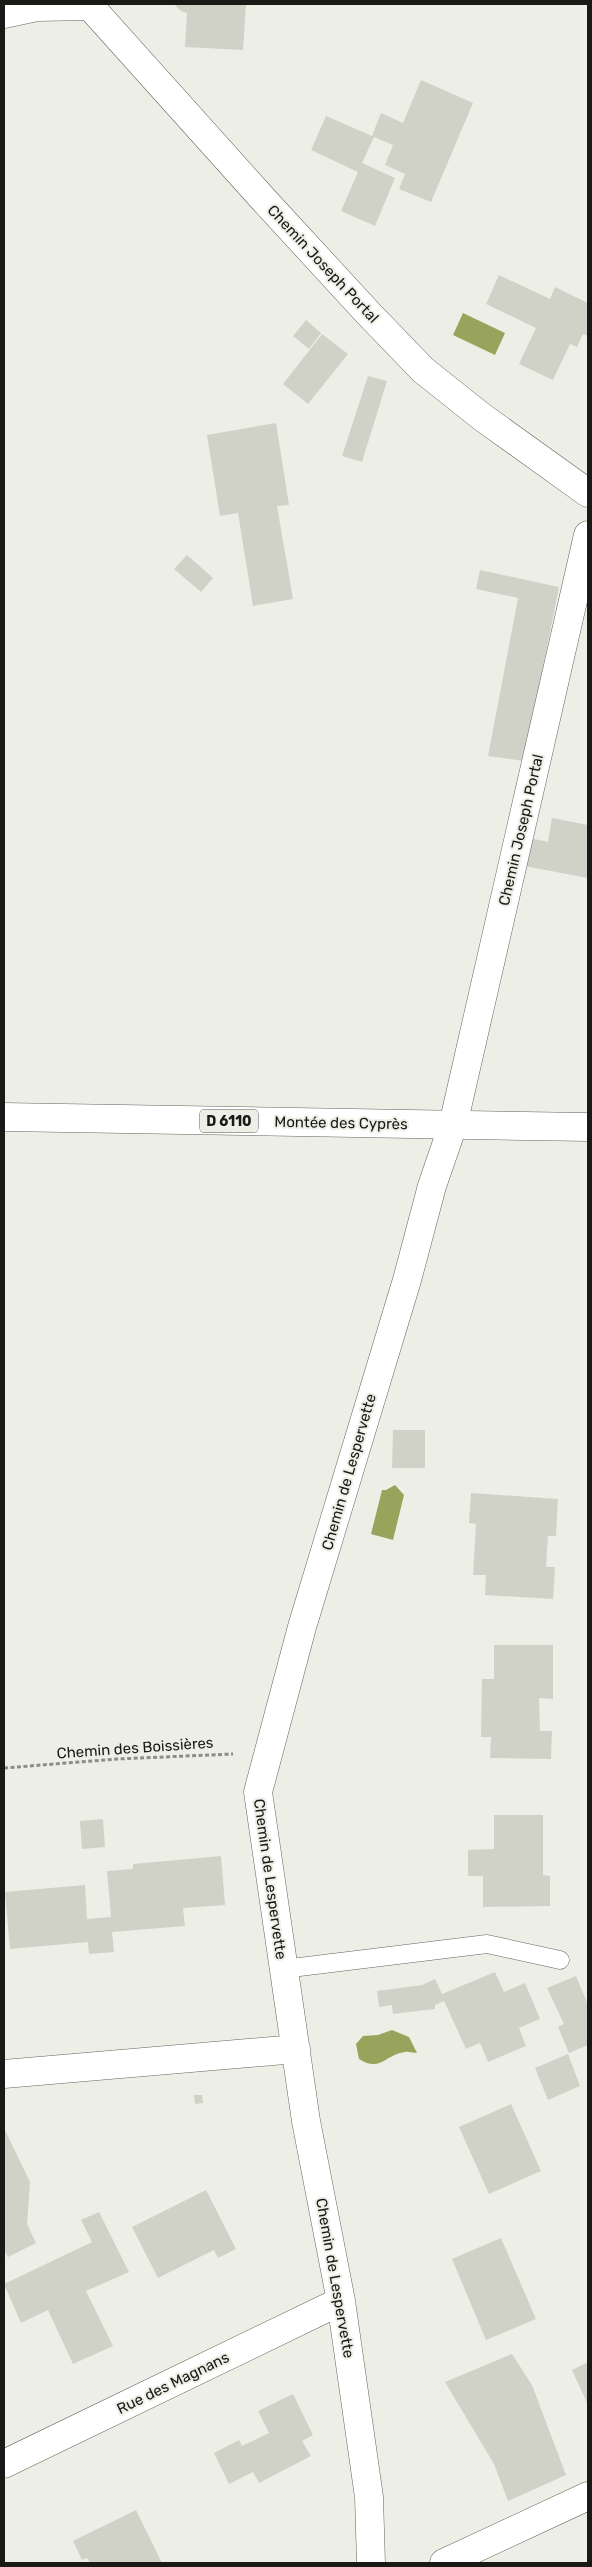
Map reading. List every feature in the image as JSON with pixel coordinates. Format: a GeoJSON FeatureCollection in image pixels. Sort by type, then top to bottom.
{"type":"FeatureCollection","features":[{"type":"Feature","properties":{"kind":"street"},"geometry":{"type":"LineString","coordinates":[[4,14],[37,7],[88,5]]}},
{"type":"Feature","properties":{"kind":"street","name":"Chemin Joseph Portal"},"geometry":{"type":"LineString","coordinates":[[88,5],[361,306],[423,370],[482,417],[588,493]]}},
{"type":"Feature","properties":{"kind":"street","name":"Chemin Joseph Portal"},"geometry":{"type":"LineString","coordinates":[[453,1125],[588,535]]}},
{"type":"Feature","properties":{"kind":"street","name":"Montée des Cyprès"},"geometry":{"type":"LineString","coordinates":[[4,1117],[588,1127]]}},
{"type":"Feature","properties":{"kind":"street","name":"Chemin de Lespervette"},"geometry":{"type":"LineString","coordinates":[[370,2563],[368,2497],[341,2301],[306,2121],[258,1792],[302,1627],[407,1280],[432,1186],[453,1125]]}},
{"type":"Feature","properties":{"kind":"street"},"geometry":{"type":"LineString","coordinates":[[4,2074],[296,2049]]}},
{"type":"Feature","properties":{"kind":"street","name":"Rue des Magnans"},"geometry":{"type":"LineString","coordinates":[[4,2464],[341,2301]]}},
{"type":"Feature","properties":{"kind":"street"},"geometry":{"type":"LineString","coordinates":[[444,2563],[588,2496]]}},
{"type":"Feature","properties":{"kind":"lane"},"geometry":{"type":"LineString","coordinates":[[283,1969],[487,1944],[560,1960]]}},
{"type":"Feature","properties":{"kind":"path","name":"Chemin des Boissières"},"geometry":{"type":"LineString","coordinates":[[4,1768],[216,1753],[267,1755]]}},
{"type":"Feature","properties":{"kind":"shaded area"},"geometry":{"type":"Polygon","coordinates":[[[463,313],[505,333],[495,355],[453,335],[463,313]]]}},
{"type":"Feature","properties":{"kind":"shaded area"},"geometry":{"type":"Polygon","coordinates":[[[395,1485],[404,1495],[393,1540],[371,1534],[382,1490],[395,1485]]]}},
{"type":"Feature","properties":{"kind":"shaded area"},"geometry":{"type":"Polygon","coordinates":[[[392,2030],[409,2037],[417,2053],[398,2053],[383,2062],[372,2064],[359,2059],[356,2044],[363,2036],[378,2035],[392,2030]]]}},
{"type":"Feature","properties":{"kind":"building"},"geometry":{"type":"Polygon","coordinates":[[[174,4],[246,4],[243,50],[185,47],[187,13],[181,11],[174,4]]]}},
{"type":"Feature","properties":{"kind":"building"},"geometry":{"type":"Polygon","coordinates":[[[421,80],[473,103],[431,202],[399,189],[405,174],[385,165],[393,145],[374,137],[362,163],[395,178],[375,226],[341,211],[358,172],[311,150],[326,116],[372,136],[381,113],[403,123],[421,80]]]}},
{"type":"Feature","properties":{"kind":"building"},"geometry":{"type":"Polygon","coordinates":[[[499,275],[550,299],[555,287],[588,303],[588,336],[583,334],[577,347],[570,344],[553,380],[519,364],[536,328],[486,304],[499,275]]]}},
{"type":"Feature","properties":{"kind":"building"},"geometry":{"type":"Polygon","coordinates":[[[306,320],[321,333],[309,349],[293,336],[306,320]]]}},
{"type":"Feature","properties":{"kind":"building"},"geometry":{"type":"Polygon","coordinates":[[[322,334],[348,354],[308,404],[283,384],[322,334]]]}},
{"type":"Feature","properties":{"kind":"building"},"geometry":{"type":"Polygon","coordinates":[[[368,376],[387,381],[362,462],[342,456],[368,376]]]}},
{"type":"Feature","properties":{"kind":"building"},"geometry":{"type":"Polygon","coordinates":[[[276,423],[289,505],[277,506],[293,599],[253,606],[238,513],[220,516],[207,435],[276,423]]]}},
{"type":"Feature","properties":{"kind":"building"},"geometry":{"type":"Polygon","coordinates":[[[187,555],[213,578],[201,592],[174,569],[187,555]]]}},
{"type":"Feature","properties":{"kind":"building"},"geometry":{"type":"Polygon","coordinates":[[[480,570],[559,587],[524,761],[488,756],[518,598],[476,589],[480,570]]]}},
{"type":"Feature","properties":{"kind":"building"},"geometry":{"type":"Polygon","coordinates":[[[552,818],[588,825],[588,878],[524,866],[530,838],[548,842],[552,818]]]}},
{"type":"Feature","properties":{"kind":"building"},"geometry":{"type":"Polygon","coordinates":[[[393,1430],[425,1430],[425,1468],[392,1468],[393,1430]]]}},
{"type":"Feature","properties":{"kind":"building"},"geometry":{"type":"Polygon","coordinates":[[[471,1493],[558,1499],[556,1536],[548,1536],[546,1567],[555,1567],[553,1599],[485,1595],[486,1575],[473,1575],[476,1524],[469,1523],[471,1493]]]}},
{"type":"Feature","properties":{"kind":"building"},"geometry":{"type":"Polygon","coordinates":[[[494,1645],[553,1645],[553,1699],[539,1698],[540,1731],[552,1731],[551,1759],[490,1758],[491,1737],[481,1737],[482,1679],[494,1679],[494,1645]]]}},
{"type":"Feature","properties":{"kind":"building"},"geometry":{"type":"Polygon","coordinates":[[[494,1815],[543,1815],[543,1875],[550,1876],[550,1906],[483,1907],[483,1876],[468,1876],[468,1850],[494,1849],[494,1815]]]}},
{"type":"Feature","properties":{"kind":"building"},"geometry":{"type":"Polygon","coordinates":[[[103,1819],[105,1847],[82,1849],[80,1821],[103,1819]]]}},
{"type":"Feature","properties":{"kind":"building"},"geometry":{"type":"Polygon","coordinates":[[[221,1856],[225,1905],[183,1908],[185,1926],[112,1932],[114,1952],[89,1954],[88,1942],[10,1949],[5,1892],[85,1885],[87,1919],[111,1917],[107,1871],[133,1869],[133,1864],[221,1856]]]}},
{"type":"Feature","properties":{"kind":"building"},"geometry":{"type":"Polygon","coordinates":[[[495,1972],[504,1992],[525,1983],[540,2019],[519,2028],[526,2046],[488,2062],[480,2043],[466,2049],[444,2001],[435,2005],[435,2009],[393,2014],[392,2005],[379,2007],[377,1991],[422,1985],[435,1979],[442,1994],[495,1972]]]}},
{"type":"Feature","properties":{"kind":"building"},"geometry":{"type":"Polygon","coordinates":[[[576,1976],[588,2005],[588,2045],[569,2053],[558,2027],[564,2024],[547,1988],[576,1976]]]}},
{"type":"Feature","properties":{"kind":"building"},"geometry":{"type":"Polygon","coordinates":[[[568,2054],[580,2086],[548,2100],[535,2068],[568,2054]]]}},
{"type":"Feature","properties":{"kind":"building"},"geometry":{"type":"Polygon","coordinates":[[[194,2095],[202,2095],[203,2103],[195,2104],[194,2095]]]}},
{"type":"Feature","properties":{"kind":"building"},"geometry":{"type":"Polygon","coordinates":[[[511,2104],[541,2171],[489,2194],[459,2127],[511,2104]]]}},
{"type":"Feature","properties":{"kind":"building"},"geometry":{"type":"Polygon","coordinates":[[[4,2128],[30,2182],[27,2224],[36,2243],[8,2257],[4,2249],[4,2128]]]}},
{"type":"Feature","properties":{"kind":"building"},"geometry":{"type":"Polygon","coordinates":[[[206,2190],[236,2249],[218,2258],[214,2250],[158,2278],[132,2227],[206,2190]]]}},
{"type":"Feature","properties":{"kind":"building"},"geometry":{"type":"Polygon","coordinates":[[[99,2212],[129,2272],[86,2291],[113,2346],[73,2364],[48,2310],[21,2323],[4,2284],[92,2242],[81,2220],[99,2212]]]}},
{"type":"Feature","properties":{"kind":"building"},"geometry":{"type":"Polygon","coordinates":[[[501,2238],[536,2319],[486,2340],[452,2259],[501,2238]]]}},
{"type":"Feature","properties":{"kind":"building"},"geometry":{"type":"Polygon","coordinates":[[[512,2354],[532,2385],[566,2475],[508,2501],[494,2464],[445,2382],[512,2354]]]}},
{"type":"Feature","properties":{"kind":"building"},"geometry":{"type":"Polygon","coordinates":[[[588,2362],[588,2405],[572,2370],[588,2362]]]}},
{"type":"Feature","properties":{"kind":"building"},"geometry":{"type":"Polygon","coordinates":[[[293,2394],[313,2435],[302,2441],[311,2456],[259,2483],[253,2472],[229,2484],[214,2453],[239,2440],[242,2446],[269,2433],[258,2411],[293,2394]]]}},
{"type":"Feature","properties":{"kind":"building"},"geometry":{"type":"Polygon","coordinates":[[[136,2510],[162,2563],[90,2563],[87,2558],[82,2560],[73,2541],[136,2510]]]}}]}
